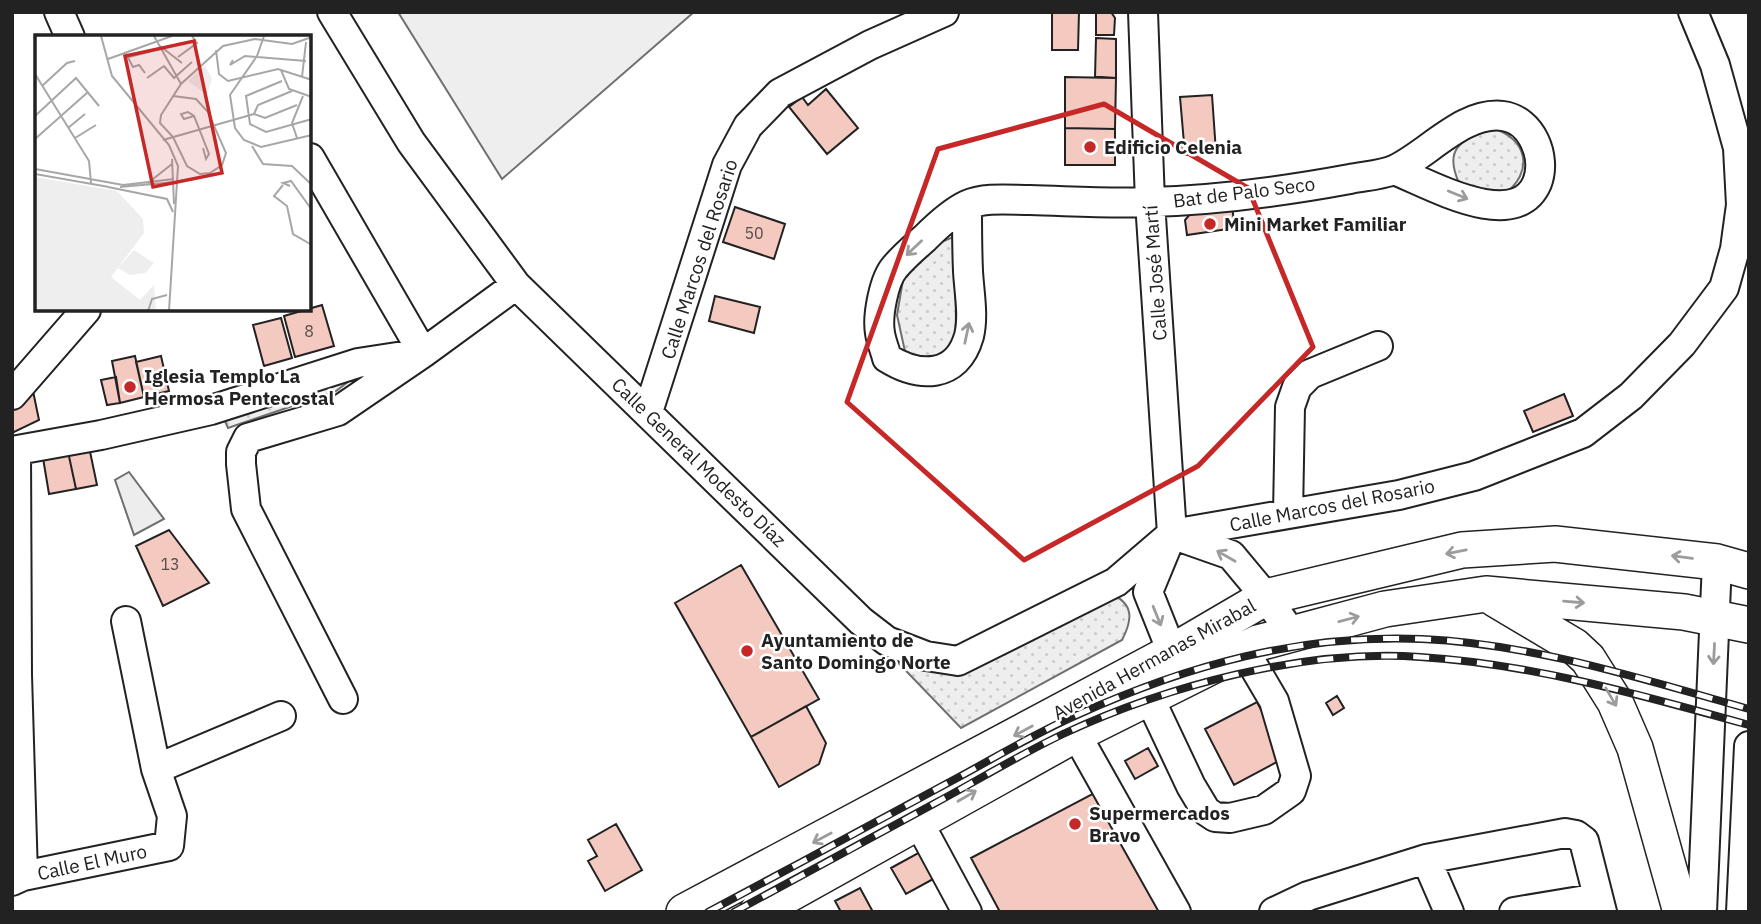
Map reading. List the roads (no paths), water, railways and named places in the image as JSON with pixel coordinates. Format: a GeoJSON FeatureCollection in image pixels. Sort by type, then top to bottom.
{"type":"FeatureCollection","features":[{"type":"Feature","properties":{"kind":"main road","name":"Avenida Hermanas Mirabal"},"geometry":{"type":"LineString","coordinates":[[757,912],[1076,734],[1149,697],[1182,664],[1266,597],[1462,550],[1555,544],[1733,566]]}},
{"type":"Feature","properties":{"kind":"main road","name":"Avenida Hermanas Mirabal"},"geometry":{"type":"LineString","coordinates":[[684,912],[1182,664],[1244,650],[1258,643],[1385,609],[1486,594],[1732,621]]}},
{"type":"Feature","properties":{"kind":"main road"},"geometry":{"type":"LineString","coordinates":[[1486,594],[1574,646],[1588,660],[1615,702],[1635,748],[1695,907]]}},
{"type":"Feature","properties":{"kind":"street"},"geometry":{"type":"LineString","coordinates":[[59,12],[70,35]]}},
{"type":"Feature","properties":{"kind":"street","name":"Calle General Modesto Díaz"},"geometry":{"type":"LineString","coordinates":[[332,12],[411,142],[516,285],[861,621],[887,641],[926,656],[958,662],[1116,582],[1172,534]]}},
{"type":"Feature","properties":{"kind":"street","name":"Calle Marcos del Rosario"},"geometry":{"type":"LineString","coordinates":[[648,412],[727,165],[748,126],[780,93],[870,45],[944,12]]}},
{"type":"Feature","properties":{"kind":"street","name":"Calle José Martí"},"geometry":{"type":"LineString","coordinates":[[1143,12],[1150,202],[1172,534]]}},
{"type":"Feature","properties":{"kind":"street","name":"Calle Marcos del Rosario"},"geometry":{"type":"LineString","coordinates":[[1172,534],[1399,495],[1474,475],[1583,433],[1631,396],[1682,344],[1724,288],[1735,249],[1741,205],[1738,148],[1716,65],[1693,12]]}},
{"type":"Feature","properties":{"kind":"street","name":"Bat de Palo Seco"},"geometry":{"type":"LineString","coordinates":[[967,205],[969,335],[960,355],[942,370],[921,372],[903,368],[887,358],[879,331],[882,298],[892,269],[933,230],[967,205],[998,200],[1150,202],[1239,196],[1394,170],[1472,122],[1502,116],[1517,120],[1528,130],[1538,148],[1540,171],[1536,184],[1524,200],[1508,205],[1486,205],[1394,170]]}},
{"type":"Feature","properties":{"kind":"street"},"geometry":{"type":"LineString","coordinates":[[312,161],[423,353]]}},
{"type":"Feature","properties":{"kind":"street"},"geometry":{"type":"LineString","coordinates":[[343,699],[246,509],[241,452],[248,438],[338,411],[516,285]]}},
{"type":"Feature","properties":{"kind":"street"},"geometry":{"type":"LineString","coordinates":[[12,395],[84,312]]}},
{"type":"Feature","properties":{"kind":"street"},"geometry":{"type":"LineString","coordinates":[[1288,514],[1290,407],[1297,387],[1310,374],[1378,346]]}},
{"type":"Feature","properties":{"kind":"street"},"geometry":{"type":"LineString","coordinates":[[18,879],[14,451],[211,410],[358,363],[423,353]]}},
{"type":"Feature","properties":{"kind":"street"},"geometry":{"type":"LineString","coordinates":[[1182,664],[1147,592],[1172,534],[1231,555],[1292,634]]}},
{"type":"Feature","properties":{"kind":"street"},"geometry":{"type":"LineString","coordinates":[[1733,566],[1732,621],[1695,907],[1741,912],[1749,746]]}},
{"type":"Feature","properties":{"kind":"street"},"geometry":{"type":"LineString","coordinates":[[126,621],[156,769],[281,716]]}},
{"type":"Feature","properties":{"kind":"street"},"geometry":{"type":"LineString","coordinates":[[1149,697],[1191,786],[1206,811],[1215,817],[1230,818],[1264,810],[1292,791],[1296,776],[1274,701],[1244,650]]}},
{"type":"Feature","properties":{"kind":"street"},"geometry":{"type":"LineString","coordinates":[[1076,734],[1176,912]]}},
{"type":"Feature","properties":{"kind":"street","name":"Calle El Muro"},"geometry":{"type":"LineString","coordinates":[[18,879],[169,846],[172,817],[156,769]]}},
{"type":"Feature","properties":{"kind":"street"},"geometry":{"type":"LineString","coordinates":[[919,823],[967,912]]}},
{"type":"Feature","properties":{"kind":"street"},"geometry":{"type":"LineString","coordinates":[[1274,912],[1308,896],[1426,859],[1565,833],[1576,835],[1584,841],[1600,905],[1514,912]]}},
{"type":"Feature","properties":{"kind":"street"},"geometry":{"type":"LineString","coordinates":[[1426,859],[1449,912]]}},
{"type":"Feature","properties":{"kind":"railway"},"geometry":{"type":"LineString","coordinates":[[708,912],[1060,723],[1160,681],[1245,656],[1332,642],[1376,639],[1464,642],[1546,655],[1749,709]]}},
{"type":"Feature","properties":{"kind":"railway"},"geometry":{"type":"LineString","coordinates":[[734,912],[1063,734],[1147,700],[1237,674],[1284,665],[1376,656],[1420,657],[1504,666],[1586,682],[1749,725]]}},
{"type":"Feature","properties":{"kind":"place","name":"Edificio Celenia"},"geometry":{"type":"Point","coordinates":[1090,147]}},
{"type":"Feature","properties":{"kind":"place","name":"Mini Market Familiar"},"geometry":{"type":"Point","coordinates":[1210,224]}},
{"type":"Feature","properties":{"kind":"place","name":"Iglesia Templo La Hermosa Pentecostal"},"geometry":{"type":"Point","coordinates":[130,387]}},
{"type":"Feature","properties":{"kind":"place","name":"Ayuntamiento de Santo Domingo Norte"},"geometry":{"type":"Point","coordinates":[747,651]}},
{"type":"Feature","properties":{"kind":"place","name":"Supermercados Bravo"},"geometry":{"type":"Point","coordinates":[1075,824]}}]}
